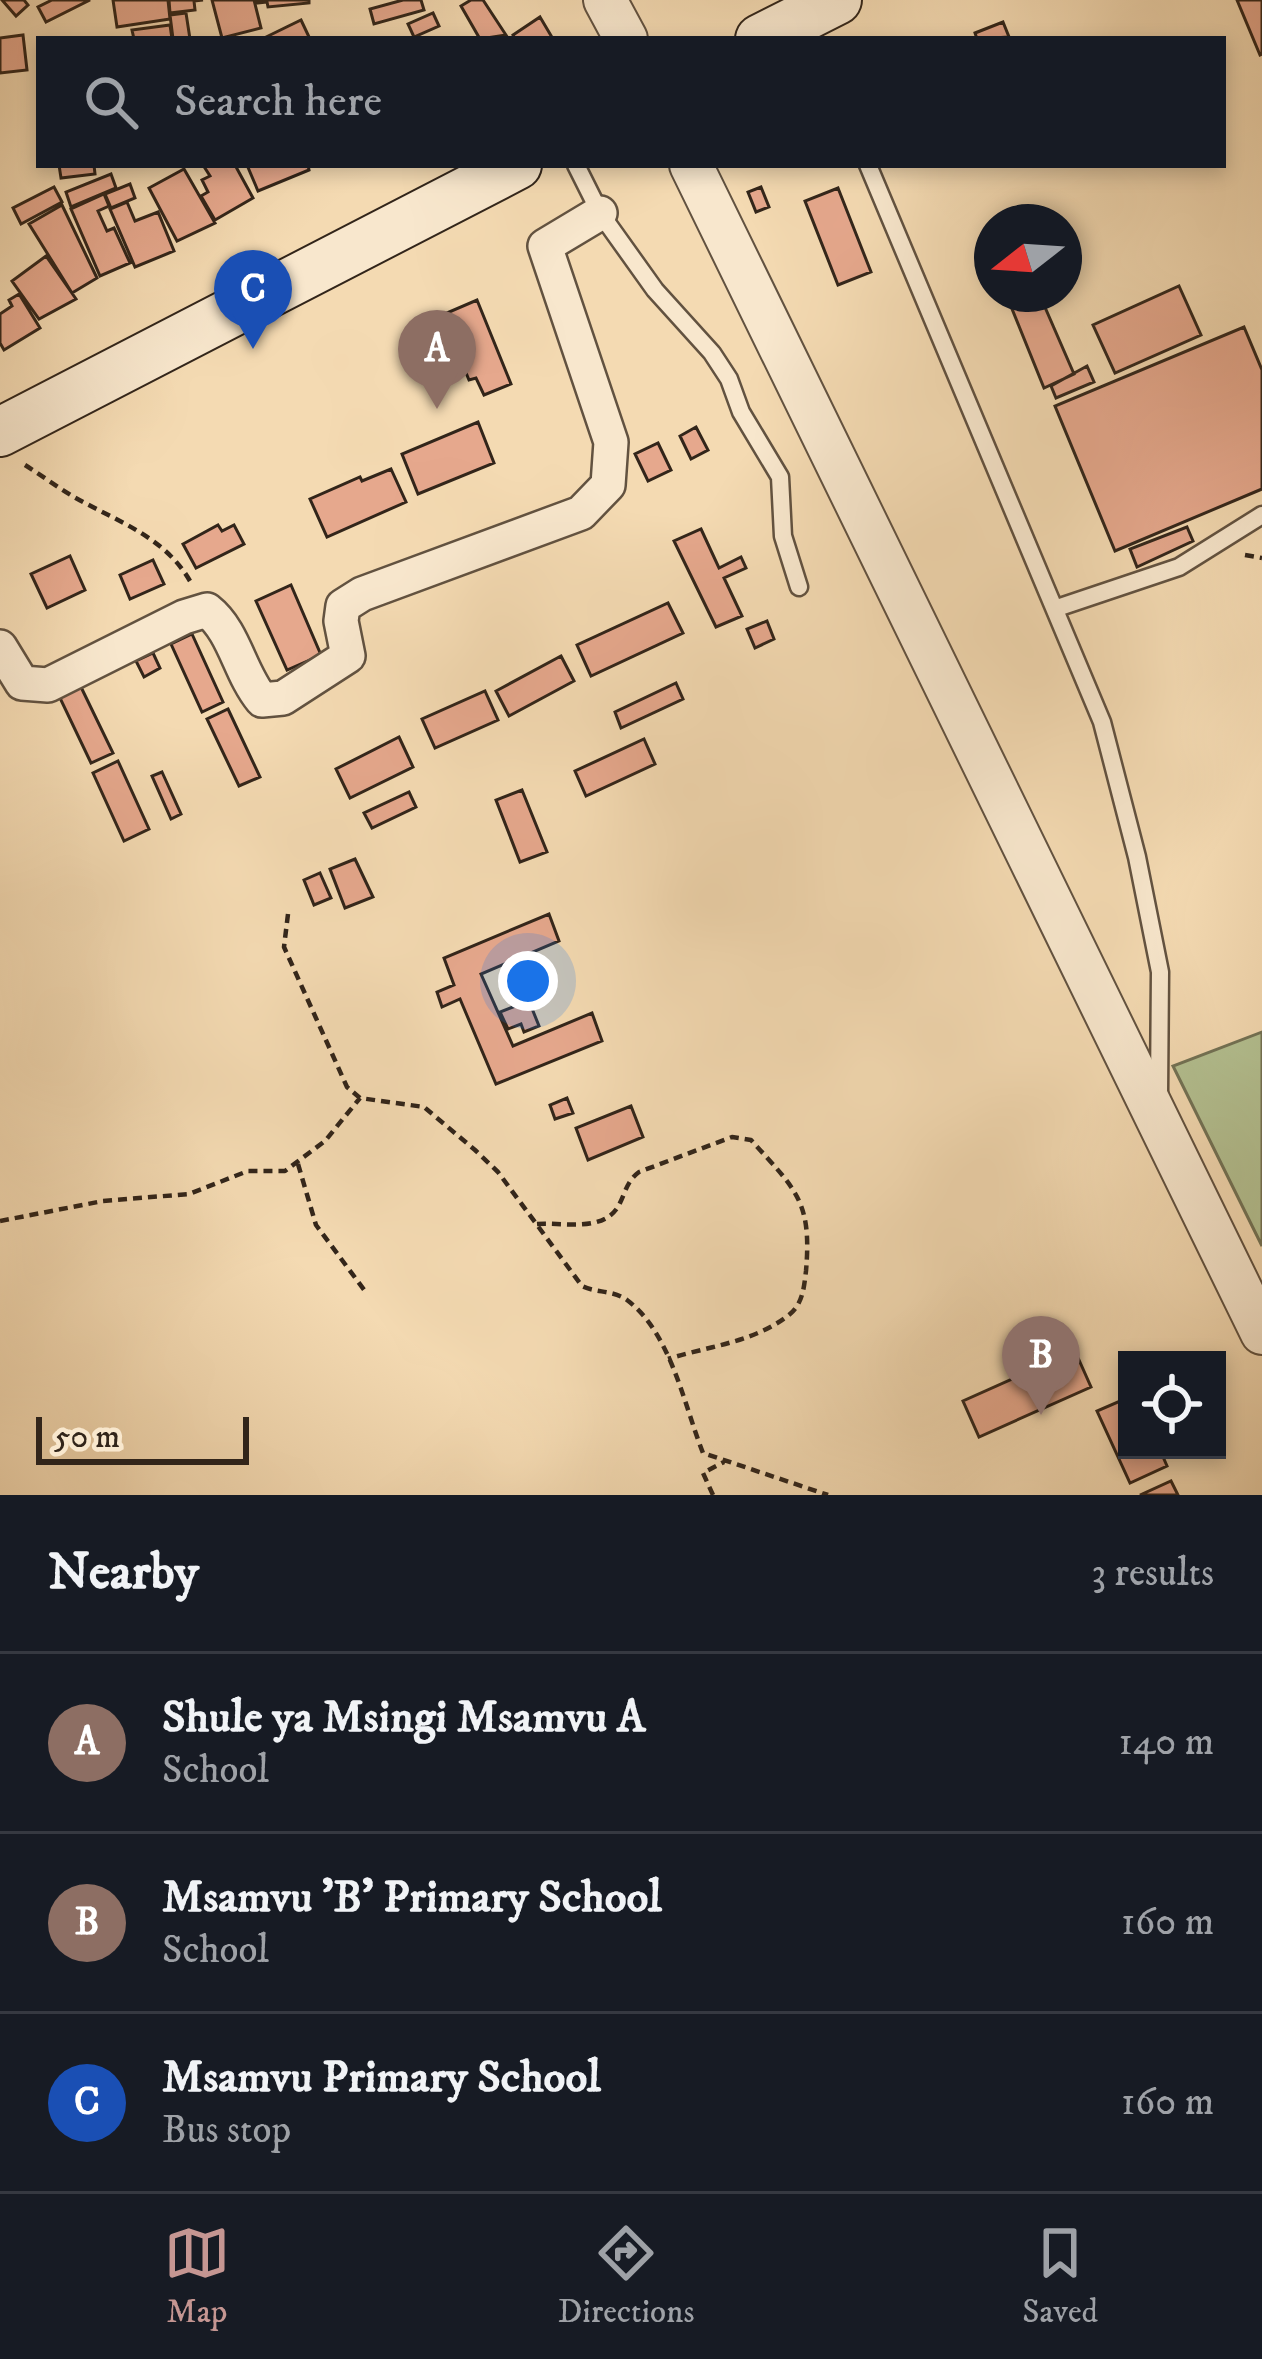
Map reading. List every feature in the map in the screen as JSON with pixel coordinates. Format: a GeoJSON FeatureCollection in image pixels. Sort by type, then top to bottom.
{"type":"FeatureCollection","features":[{"type":"Feature","properties":{"kind":"main road"},"geometry":{"type":"LineString","coordinates":[[768,36],[819,18]]}},
{"type":"Feature","properties":{"kind":"main road"},"geometry":{"type":"LineString","coordinates":[[9,446],[513,168]]}},
{"type":"Feature","properties":{"kind":"street"},"geometry":{"type":"LineString","coordinates":[[604,0],[624,36]]}},
{"type":"Feature","properties":{"kind":"street"},"geometry":{"type":"LineString","coordinates":[[692,168],[1262,1333]]}},
{"type":"Feature","properties":{"kind":"street"},"geometry":{"type":"LineString","coordinates":[[0,647],[22,683],[47,685],[184,616],[206,610],[222,622],[247,682],[262,700],[284,698],[348,656],[340,621],[343,606],[362,594],[581,513],[608,485],[611,442],[545,246],[600,213]]}},
{"type":"Feature","properties":{"kind":"lane"},"geometry":{"type":"LineString","coordinates":[[578,168],[600,213],[655,290],[730,380],[741,412],[780,477],[783,536],[799,587]]}},
{"type":"Feature","properties":{"kind":"lane"},"geometry":{"type":"LineString","coordinates":[[869,168],[1102,722],[1149,908],[1160,972],[1158,1124]]}},
{"type":"Feature","properties":{"kind":"lane"},"geometry":{"type":"LineString","coordinates":[[1057,608],[1179,567],[1262,515]]}},
{"type":"Feature","properties":{"kind":"path"},"geometry":{"type":"LineString","coordinates":[[9,446],[72,496],[140,530],[179,562],[206,610]]}},
{"type":"Feature","properties":{"kind":"path"},"geometry":{"type":"LineString","coordinates":[[288,914],[284,947],[347,1087],[360,1098],[424,1107],[499,1172],[582,1286],[618,1295],[632,1304],[668,1359],[703,1453],[828,1495]]}},
{"type":"Feature","properties":{"kind":"path"},"geometry":{"type":"LineString","coordinates":[[0,1221],[103,1201],[189,1194],[248,1171],[285,1172],[325,1141],[360,1098]]}},
{"type":"Feature","properties":{"kind":"path"},"geometry":{"type":"LineString","coordinates":[[536,1225],[599,1221],[617,1208],[628,1181],[639,1172],[732,1137],[751,1140],[805,1208],[809,1230],[802,1297],[790,1314],[763,1330],[717,1348],[668,1359]]}},
{"type":"Feature","properties":{"kind":"path"},"geometry":{"type":"LineString","coordinates":[[298,1164],[316,1225],[365,1291]]}},
{"type":"Feature","properties":{"kind":"path"},"geometry":{"type":"LineString","coordinates":[[713,1495],[703,1473],[726,1461]]}},
{"type":"Feature","properties":{"kind":"green space"},"geometry":{"type":"Polygon","coordinates":[[[1262,1032],[1262,1246],[1173,1066],[1262,1032]]]}},
{"type":"Feature","properties":{"kind":"building"},"geometry":{"type":"Polygon","coordinates":[[[2,0],[24,0],[28,5],[16,16],[2,0]]]}},
{"type":"Feature","properties":{"kind":"building"},"geometry":{"type":"Polygon","coordinates":[[[52,0],[90,0],[46,22],[38,7],[52,0]]]}},
{"type":"Feature","properties":{"kind":"building"},"geometry":{"type":"Polygon","coordinates":[[[113,0],[168,0],[170,19],[117,27],[113,0]]]}},
{"type":"Feature","properties":{"kind":"building"},"geometry":{"type":"Polygon","coordinates":[[[169,0],[203,0],[194,1],[195,10],[170,13],[169,0]]]}},
{"type":"Feature","properties":{"kind":"building"},"geometry":{"type":"Polygon","coordinates":[[[212,0],[254,0],[261,28],[221,36],[212,0]]]}},
{"type":"Feature","properties":{"kind":"building"},"geometry":{"type":"Polygon","coordinates":[[[257,0],[309,3],[268,7],[267,2],[257,0]]]}},
{"type":"Feature","properties":{"kind":"building"},"geometry":{"type":"Polygon","coordinates":[[[421,0],[424,10],[374,24],[370,9],[421,0]]]}},
{"type":"Feature","properties":{"kind":"building"},"geometry":{"type":"Polygon","coordinates":[[[483,0],[506,35],[478,36],[461,6],[483,0]]]}},
{"type":"Feature","properties":{"kind":"building"},"geometry":{"type":"Polygon","coordinates":[[[1237,0],[1262,0],[1260,55],[1237,0]]]}},
{"type":"Feature","properties":{"kind":"building"},"geometry":{"type":"Polygon","coordinates":[[[186,13],[190,36],[173,36],[170,15],[186,13]]]}},
{"type":"Feature","properties":{"kind":"building"},"geometry":{"type":"Polygon","coordinates":[[[433,13],[439,26],[414,36],[408,24],[433,13]]]}},
{"type":"Feature","properties":{"kind":"building"},"geometry":{"type":"Polygon","coordinates":[[[540,17],[551,36],[514,36],[540,17]]]}},
{"type":"Feature","properties":{"kind":"building"},"geometry":{"type":"Polygon","coordinates":[[[301,20],[309,36],[268,36],[301,20]]]}},
{"type":"Feature","properties":{"kind":"building"},"geometry":{"type":"Polygon","coordinates":[[[1003,22],[1009,36],[976,36],[1003,22]]]}},
{"type":"Feature","properties":{"kind":"building"},"geometry":{"type":"Polygon","coordinates":[[[170,25],[172,36],[133,36],[132,30],[170,25]]]}},
{"type":"Feature","properties":{"kind":"building"},"geometry":{"type":"Polygon","coordinates":[[[23,35],[27,70],[0,73],[0,38],[23,35]]]}},
{"type":"Feature","properties":{"kind":"building"},"geometry":{"type":"Polygon","coordinates":[[[59,168],[94,168],[95,174],[61,178],[59,168]]]}},
{"type":"Feature","properties":{"kind":"building"},"geometry":{"type":"Polygon","coordinates":[[[205,168],[237,168],[253,198],[215,220],[201,196],[208,192],[202,180],[210,176],[205,168]]]}},
{"type":"Feature","properties":{"kind":"building"},"geometry":{"type":"Polygon","coordinates":[[[248,168],[309,168],[309,170],[258,191],[248,168]]]}},
{"type":"Feature","properties":{"kind":"building"},"geometry":{"type":"Polygon","coordinates":[[[184,169],[215,223],[177,241],[149,188],[184,169]]]}},
{"type":"Feature","properties":{"kind":"building"},"geometry":{"type":"Polygon","coordinates":[[[111,174],[116,188],[71,207],[66,192],[111,174]]]}},
{"type":"Feature","properties":{"kind":"building"},"geometry":{"type":"Polygon","coordinates":[[[130,184],[135,198],[111,208],[105,194],[130,184]]]}},
{"type":"Feature","properties":{"kind":"building"},"geometry":{"type":"Polygon","coordinates":[[[54,187],[62,202],[21,224],[13,208],[54,187]]]}},
{"type":"Feature","properties":{"kind":"building"},"geometry":{"type":"Polygon","coordinates":[[[761,187],[769,207],[756,212],[748,192],[761,187]]]}},
{"type":"Feature","properties":{"kind":"building"},"geometry":{"type":"Polygon","coordinates":[[[838,188],[871,272],[838,285],[805,201],[838,188]]]}},
{"type":"Feature","properties":{"kind":"building"},"geometry":{"type":"Polygon","coordinates":[[[104,194],[109,206],[98,211],[107,231],[114,228],[130,263],[100,276],[71,209],[104,194]]]}},
{"type":"Feature","properties":{"kind":"building"},"geometry":{"type":"Polygon","coordinates":[[[127,202],[135,221],[158,212],[174,251],[135,267],[110,209],[127,202]]]}},
{"type":"Feature","properties":{"kind":"building"},"geometry":{"type":"Polygon","coordinates":[[[62,205],[97,278],[72,293],[29,224],[62,205]]]}},
{"type":"Feature","properties":{"kind":"building"},"geometry":{"type":"Polygon","coordinates":[[[46,256],[76,299],[39,319],[12,281],[46,256]]]}},
{"type":"Feature","properties":{"kind":"building"},"geometry":{"type":"Polygon","coordinates":[[[1179,286],[1201,335],[1115,373],[1093,325],[1179,286]]]}},
{"type":"Feature","properties":{"kind":"building"},"geometry":{"type":"Polygon","coordinates":[[[19,294],[40,328],[4,350],[0,314],[19,294]]]}},
{"type":"Feature","properties":{"kind":"building"},"geometry":{"type":"Polygon","coordinates":[[[477,300],[511,384],[484,395],[476,378],[469,380],[442,315],[477,300]]]}},
{"type":"Feature","properties":{"kind":"building"},"geometry":{"type":"Polygon","coordinates":[[[1013,312],[1047,312],[1074,374],[1044,388],[1013,312]]]}},
{"type":"Feature","properties":{"kind":"building"},"geometry":{"type":"Polygon","coordinates":[[[1244,327],[1262,370],[1262,489],[1115,551],[1055,406],[1244,327]]]}},
{"type":"Feature","properties":{"kind":"building"},"geometry":{"type":"Polygon","coordinates":[[[1087,366],[1094,382],[1056,398],[1051,386],[1087,366]]]}},
{"type":"Feature","properties":{"kind":"building"},"geometry":{"type":"Polygon","coordinates":[[[478,422],[494,463],[418,494],[402,454],[478,422]]]}},
{"type":"Feature","properties":{"kind":"building"},"geometry":{"type":"Polygon","coordinates":[[[696,427],[708,450],[691,459],[680,436],[696,427]]]}},
{"type":"Feature","properties":{"kind":"building"},"geometry":{"type":"Polygon","coordinates":[[[658,443],[671,470],[648,481],[635,454],[658,443]]]}},
{"type":"Feature","properties":{"kind":"building"},"geometry":{"type":"Polygon","coordinates":[[[391,469],[406,502],[327,537],[310,499],[391,469]]]}},
{"type":"Feature","properties":{"kind":"building"},"geometry":{"type":"Polygon","coordinates":[[[218,525],[222,531],[234,525],[244,544],[196,568],[183,544],[218,525]]]}},
{"type":"Feature","properties":{"kind":"building"},"geometry":{"type":"Polygon","coordinates":[[[1187,527],[1193,541],[1137,567],[1130,549],[1187,527]]]}},
{"type":"Feature","properties":{"kind":"building"},"geometry":{"type":"Polygon","coordinates":[[[701,529],[719,568],[741,557],[746,568],[724,578],[742,616],[716,627],[674,541],[701,529]]]}},
{"type":"Feature","properties":{"kind":"building"},"geometry":{"type":"Polygon","coordinates":[[[70,556],[85,590],[47,608],[31,574],[70,556]]]}},
{"type":"Feature","properties":{"kind":"building"},"geometry":{"type":"Polygon","coordinates":[[[153,560],[164,584],[130,599],[120,575],[153,560]]]}},
{"type":"Feature","properties":{"kind":"building"},"geometry":{"type":"Polygon","coordinates":[[[291,585],[321,655],[287,670],[256,601],[291,585]]]}},
{"type":"Feature","properties":{"kind":"building"},"geometry":{"type":"Polygon","coordinates":[[[668,603],[683,633],[591,676],[577,645],[668,603]]]}},
{"type":"Feature","properties":{"kind":"building"},"geometry":{"type":"Polygon","coordinates":[[[767,621],[774,639],[755,648],[747,629],[767,621]]]}},
{"type":"Feature","properties":{"kind":"building"},"geometry":{"type":"Polygon","coordinates":[[[192,634],[223,702],[202,712],[171,644],[192,634]]]}},
{"type":"Feature","properties":{"kind":"building"},"geometry":{"type":"Polygon","coordinates":[[[153,653],[160,668],[144,677],[136,661],[153,653]]]}},
{"type":"Feature","properties":{"kind":"building"},"geometry":{"type":"Polygon","coordinates":[[[561,656],[574,681],[509,716],[496,691],[561,656]]]}},
{"type":"Feature","properties":{"kind":"building"},"geometry":{"type":"Polygon","coordinates":[[[676,683],[683,699],[621,728],[615,712],[676,683]]]}},
{"type":"Feature","properties":{"kind":"building"},"geometry":{"type":"Polygon","coordinates":[[[80,685],[113,753],[91,763],[59,696],[80,685]]]}},
{"type":"Feature","properties":{"kind":"building"},"geometry":{"type":"Polygon","coordinates":[[[485,691],[498,720],[435,748],[422,719],[485,691]]]}},
{"type":"Feature","properties":{"kind":"building"},"geometry":{"type":"Polygon","coordinates":[[[228,709],[260,777],[239,786],[207,719],[228,709]]]}},
{"type":"Feature","properties":{"kind":"building"},"geometry":{"type":"Polygon","coordinates":[[[399,737],[413,767],[350,798],[336,769],[399,737]]]}},
{"type":"Feature","properties":{"kind":"building"},"geometry":{"type":"Polygon","coordinates":[[[644,739],[655,764],[586,796],[575,771],[644,739]]]}},
{"type":"Feature","properties":{"kind":"building"},"geometry":{"type":"Polygon","coordinates":[[[118,761],[149,829],[124,841],[93,773],[118,761]]]}},
{"type":"Feature","properties":{"kind":"building"},"geometry":{"type":"Polygon","coordinates":[[[162,772],[181,814],[171,819],[152,776],[162,772]]]}},
{"type":"Feature","properties":{"kind":"building"},"geometry":{"type":"Polygon","coordinates":[[[522,790],[547,852],[520,862],[496,800],[522,790]]]}},
{"type":"Feature","properties":{"kind":"building"},"geometry":{"type":"Polygon","coordinates":[[[409,792],[416,807],[372,828],[364,813],[409,792]]]}},
{"type":"Feature","properties":{"kind":"building"},"geometry":{"type":"Polygon","coordinates":[[[355,859],[373,897],[345,908],[330,869],[355,859]]]}},
{"type":"Feature","properties":{"kind":"building"},"geometry":{"type":"Polygon","coordinates":[[[320,873],[331,898],[314,905],[304,880],[320,873]]]}},
{"type":"Feature","properties":{"kind":"building"},"geometry":{"type":"Polygon","coordinates":[[[549,914],[559,941],[481,974],[513,1046],[592,1013],[602,1041],[496,1084],[460,999],[442,1007],[437,992],[454,985],[444,958],[549,914]]]}},
{"type":"Feature","properties":{"kind":"building"},"geometry":{"type":"Polygon","coordinates":[[[529,1001],[539,1026],[524,1032],[521,1024],[508,1029],[500,1012],[529,1001]]]}},
{"type":"Feature","properties":{"kind":"building"},"geometry":{"type":"Polygon","coordinates":[[[567,1098],[573,1113],[555,1119],[550,1105],[567,1098]]]}},
{"type":"Feature","properties":{"kind":"building"},"geometry":{"type":"Polygon","coordinates":[[[631,1106],[643,1137],[588,1160],[576,1128],[631,1106]]]}},
{"type":"Feature","properties":{"kind":"building"},"geometry":{"type":"Polygon","coordinates":[[[1075,1351],[1091,1387],[979,1437],[963,1401],[1075,1351]]]}},
{"type":"Feature","properties":{"kind":"building"},"geometry":{"type":"Polygon","coordinates":[[[1118,1402],[1118,1457],[1097,1411],[1118,1402]]]}},
{"type":"Feature","properties":{"kind":"building"},"geometry":{"type":"Polygon","coordinates":[[[1119,1459],[1164,1459],[1167,1466],[1130,1483],[1119,1459]]]}},
{"type":"Feature","properties":{"kind":"building"},"geometry":{"type":"Polygon","coordinates":[[[1171,1481],[1178,1495],[1140,1495],[1171,1481]]]}},
{"type":"Feature","properties":{"kind":"place","name":"Msamvu Primary School"},"geometry":{"type":"Point","coordinates":[253,349]}},
{"type":"Feature","properties":{"kind":"place","name":"Shule ya Msingi Msamvu A"},"geometry":{"type":"Point","coordinates":[437,409]}},
{"type":"Feature","properties":{"kind":"place","name":"Msamvu 'B' Primary School"},"geometry":{"type":"Point","coordinates":[1041,1415]}}]}
